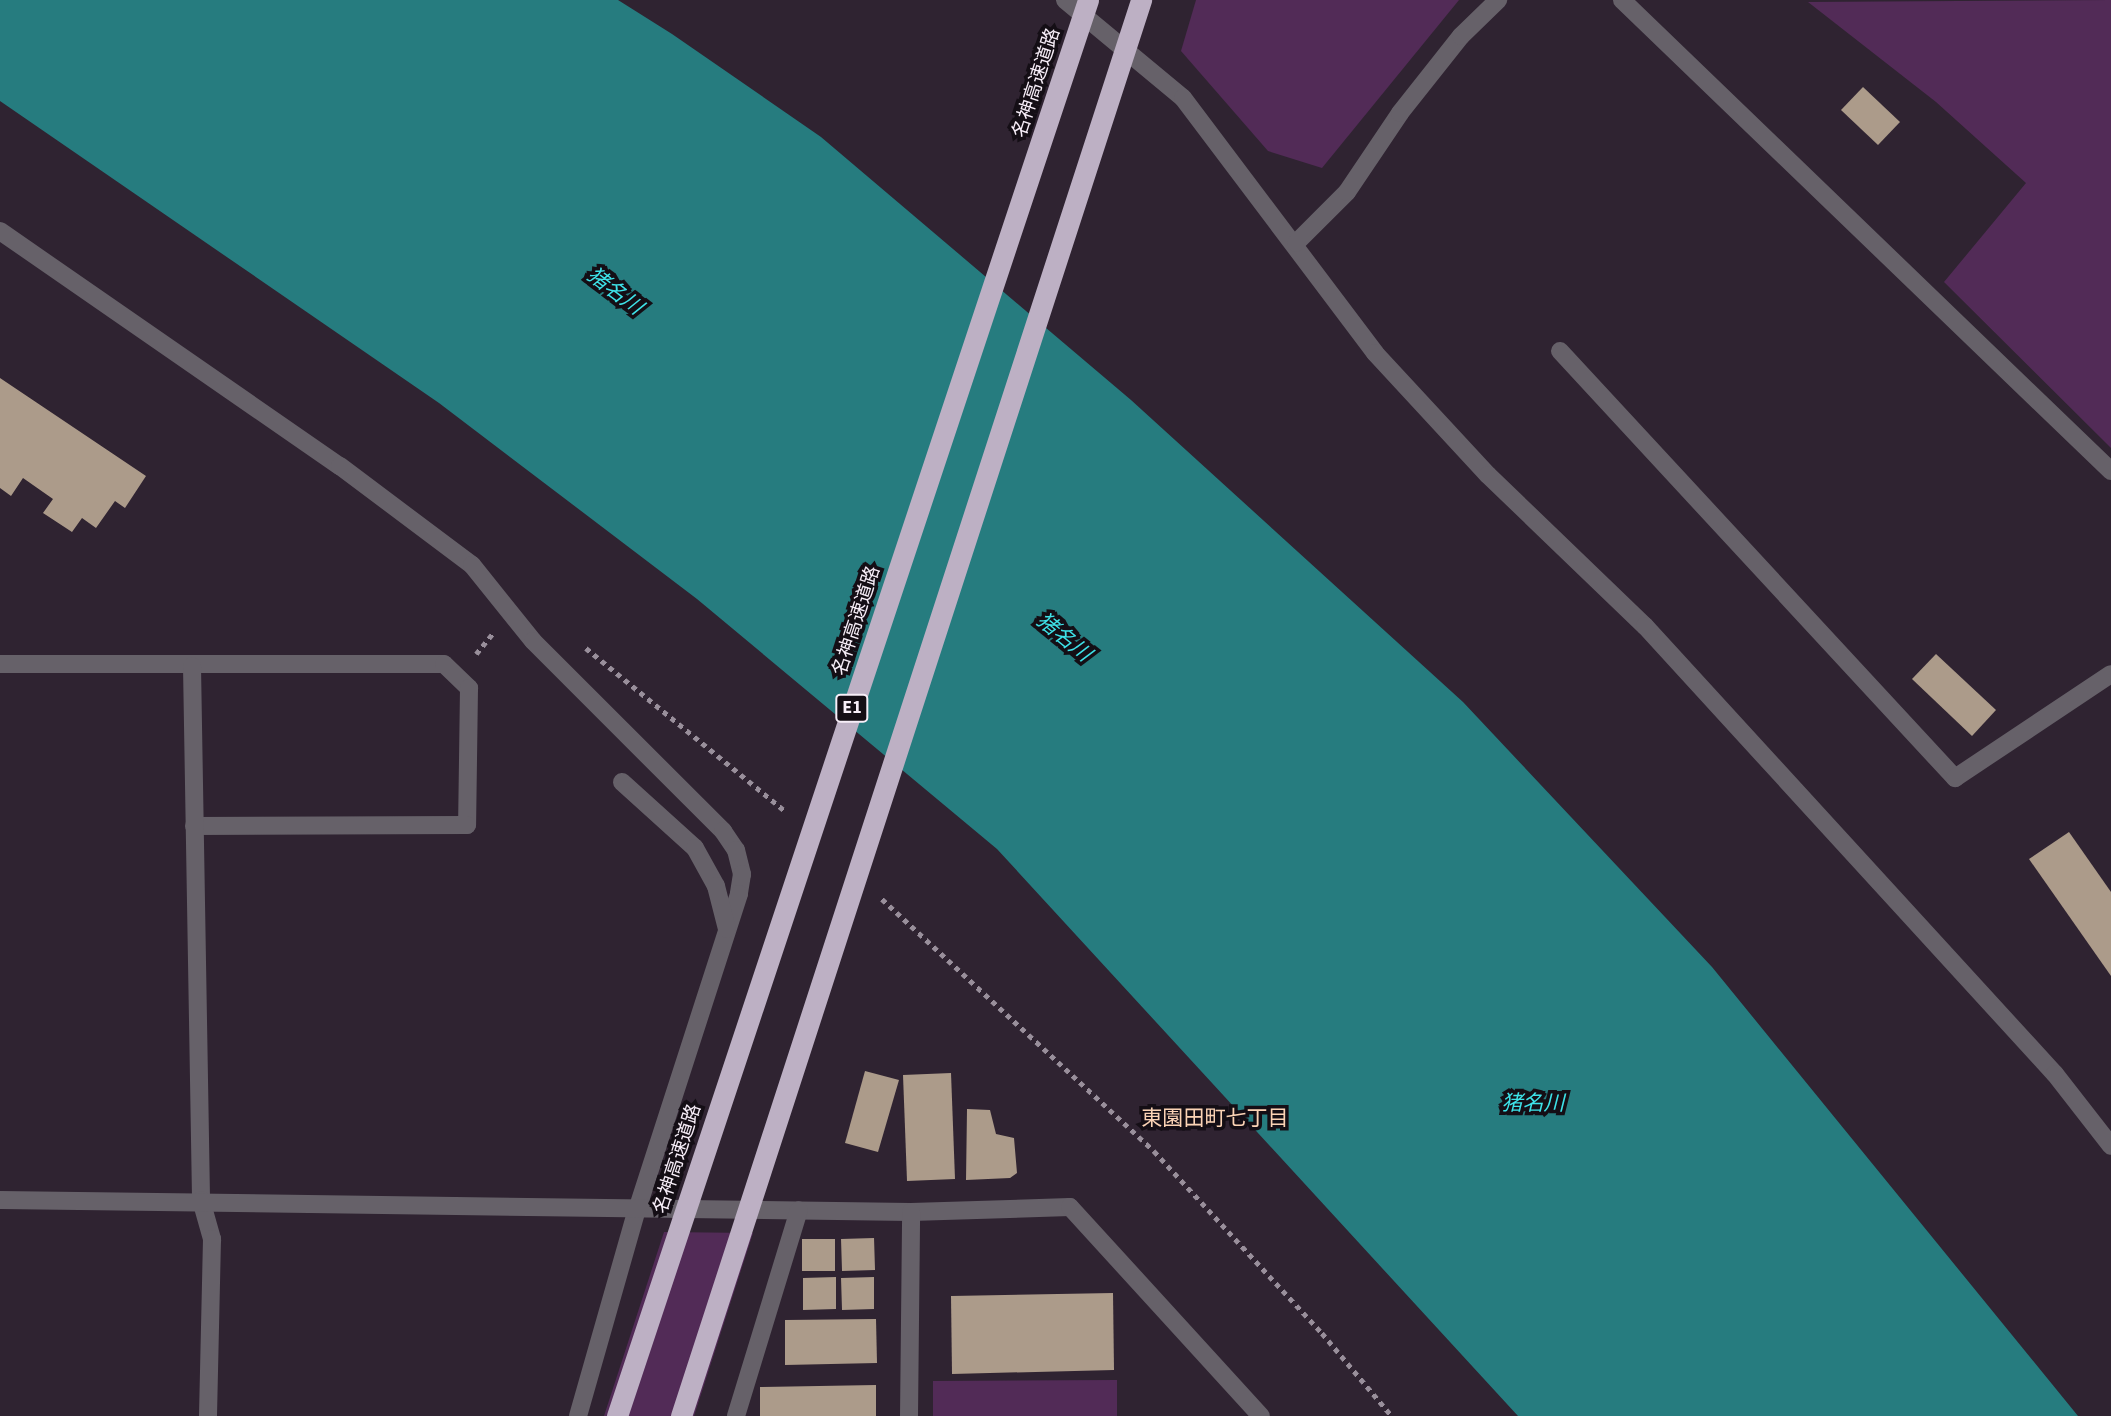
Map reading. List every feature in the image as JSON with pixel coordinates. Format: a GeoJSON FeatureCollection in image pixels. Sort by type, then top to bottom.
{"type":"FeatureCollection","features":[{"type":"Feature","properties":{"kind":"highway","name":"名神高速道路"},"geometry":{"type":"LineString","coordinates":[[617,1416],[1088,0]]}},
{"type":"Feature","properties":{"kind":"highway"},"geometry":{"type":"LineString","coordinates":[[681,1416],[1141,0]]}},
{"type":"Feature","properties":{"kind":"street"},"geometry":{"type":"LineString","coordinates":[[1065,0],[1183,98],[1296,243],[1375,354],[1488,475],[1645,626],[2055,1074],[2111,1146]]}},
{"type":"Feature","properties":{"kind":"street"},"geometry":{"type":"LineString","coordinates":[[1296,243],[1347,192],[1461,36],[1498,0]]}},
{"type":"Feature","properties":{"kind":"street"},"geometry":{"type":"LineString","coordinates":[[1622,0],[2111,471]]}},
{"type":"Feature","properties":{"kind":"street"},"geometry":{"type":"LineString","coordinates":[[0,231],[418,522],[472,565],[533,641],[723,831],[736,850],[742,874],[727,929],[637,1209],[578,1416]]}},
{"type":"Feature","properties":{"kind":"street"},"geometry":{"type":"LineString","coordinates":[[1560,351],[1955,778],[2111,674]]}},
{"type":"Feature","properties":{"kind":"street"},"geometry":{"type":"LineString","coordinates":[[0,664],[444,664],[469,688],[467,825],[194,826]]}},
{"type":"Feature","properties":{"kind":"street"},"geometry":{"type":"LineString","coordinates":[[192,666],[201,1200],[212,1239],[208,1416]]}},
{"type":"Feature","properties":{"kind":"street"},"geometry":{"type":"LineString","coordinates":[[622,782],[695,848],[716,886],[727,929]]}},
{"type":"Feature","properties":{"kind":"street"},"geometry":{"type":"LineString","coordinates":[[0,1200],[201,1200],[911,1212],[1070,1207],[1261,1416]]}},
{"type":"Feature","properties":{"kind":"street"},"geometry":{"type":"LineString","coordinates":[[736,1416],[799,1210]]}},
{"type":"Feature","properties":{"kind":"street"},"geometry":{"type":"LineString","coordinates":[[909,1416],[911,1212]]}},
{"type":"Feature","properties":{"kind":"path"},"geometry":{"type":"LineString","coordinates":[[458,677],[510,612]]}},
{"type":"Feature","properties":{"kind":"path"},"geometry":{"type":"LineString","coordinates":[[583,645],[792,817]]}},
{"type":"Feature","properties":{"kind":"path"},"geometry":{"type":"LineString","coordinates":[[872,890],[1154,1151],[1322,1332],[1392,1416]]}},
{"type":"Feature","properties":{"kind":"shaded area"},"geometry":{"type":"Polygon","coordinates":[[[1196,0],[1459,0],[1322,168],[1268,151],[1181,51],[1196,0]]]}},
{"type":"Feature","properties":{"kind":"shaded area"},"geometry":{"type":"Polygon","coordinates":[[[2111,0],[2111,448],[1944,282],[2026,183],[1936,102],[1808,2],[2111,0]]]}},
{"type":"Feature","properties":{"kind":"shaded area"},"geometry":{"type":"Polygon","coordinates":[[[664,1232],[753,1233],[694,1416],[604,1416],[664,1232]]]}},
{"type":"Feature","properties":{"kind":"shaded area"},"geometry":{"type":"Polygon","coordinates":[[[1117,1380],[1117,1416],[933,1416],[933,1381],[1117,1380]]]}},
{"type":"Feature","properties":{"kind":"water","name":"猪名川"},"geometry":{"type":"Polygon","coordinates":[[[0,0],[618,0],[672,34],[821,137],[1131,400],[1463,702],[1712,967],[2078,1416],[1518,1416],[997,849],[697,599],[439,403],[0,101],[0,0]]]}},
{"type":"Feature","properties":{"kind":"building"},"geometry":{"type":"Polygon","coordinates":[[[1863,87],[1900,122],[1878,145],[1841,110],[1863,87]]]}},
{"type":"Feature","properties":{"kind":"building"},"geometry":{"type":"Polygon","coordinates":[[[0,378],[146,476],[125,508],[115,501],[96,528],[82,518],[72,532],[43,513],[53,499],[23,478],[11,496],[0,488],[0,378]]]}},
{"type":"Feature","properties":{"kind":"building"},"geometry":{"type":"Polygon","coordinates":[[[1936,654],[1996,710],[1972,736],[1912,679],[1936,654]]]}},
{"type":"Feature","properties":{"kind":"building"},"geometry":{"type":"Polygon","coordinates":[[[2069,832],[2111,892],[2111,976],[2029,859],[2069,832]]]}},
{"type":"Feature","properties":{"kind":"building"},"geometry":{"type":"Polygon","coordinates":[[[865,1071],[899,1080],[878,1152],[845,1143],[865,1071]]]}},
{"type":"Feature","properties":{"kind":"building"},"geometry":{"type":"Polygon","coordinates":[[[951,1073],[955,1179],[907,1181],[903,1075],[951,1073]]]}},
{"type":"Feature","properties":{"kind":"building"},"geometry":{"type":"Polygon","coordinates":[[[967,1109],[990,1110],[996,1134],[1014,1138],[1017,1173],[1010,1178],[966,1180],[967,1109]]]}},
{"type":"Feature","properties":{"kind":"building"},"geometry":{"type":"Polygon","coordinates":[[[874,1238],[875,1270],[842,1271],[841,1239],[874,1238]]]}},
{"type":"Feature","properties":{"kind":"building"},"geometry":{"type":"Polygon","coordinates":[[[802,1239],[835,1239],[835,1271],[802,1271],[802,1239]]]}},
{"type":"Feature","properties":{"kind":"building"},"geometry":{"type":"Polygon","coordinates":[[[836,1277],[836,1309],[803,1310],[803,1278],[836,1277]]]}},
{"type":"Feature","properties":{"kind":"building"},"geometry":{"type":"Polygon","coordinates":[[[874,1277],[874,1309],[842,1310],[841,1278],[874,1277]]]}},
{"type":"Feature","properties":{"kind":"building"},"geometry":{"type":"Polygon","coordinates":[[[1113,1293],[1114,1370],[952,1374],[951,1296],[1113,1293]]]}},
{"type":"Feature","properties":{"kind":"building"},"geometry":{"type":"Polygon","coordinates":[[[876,1319],[877,1363],[785,1365],[785,1320],[876,1319]]]}},
{"type":"Feature","properties":{"kind":"building"},"geometry":{"type":"Polygon","coordinates":[[[876,1385],[876,1416],[760,1416],[760,1387],[876,1385]]]}},
{"type":"Feature","properties":{"kind":"district","name":"東園田町七丁目"},"geometry":{"type":"Point","coordinates":[1215,1118]}}]}
